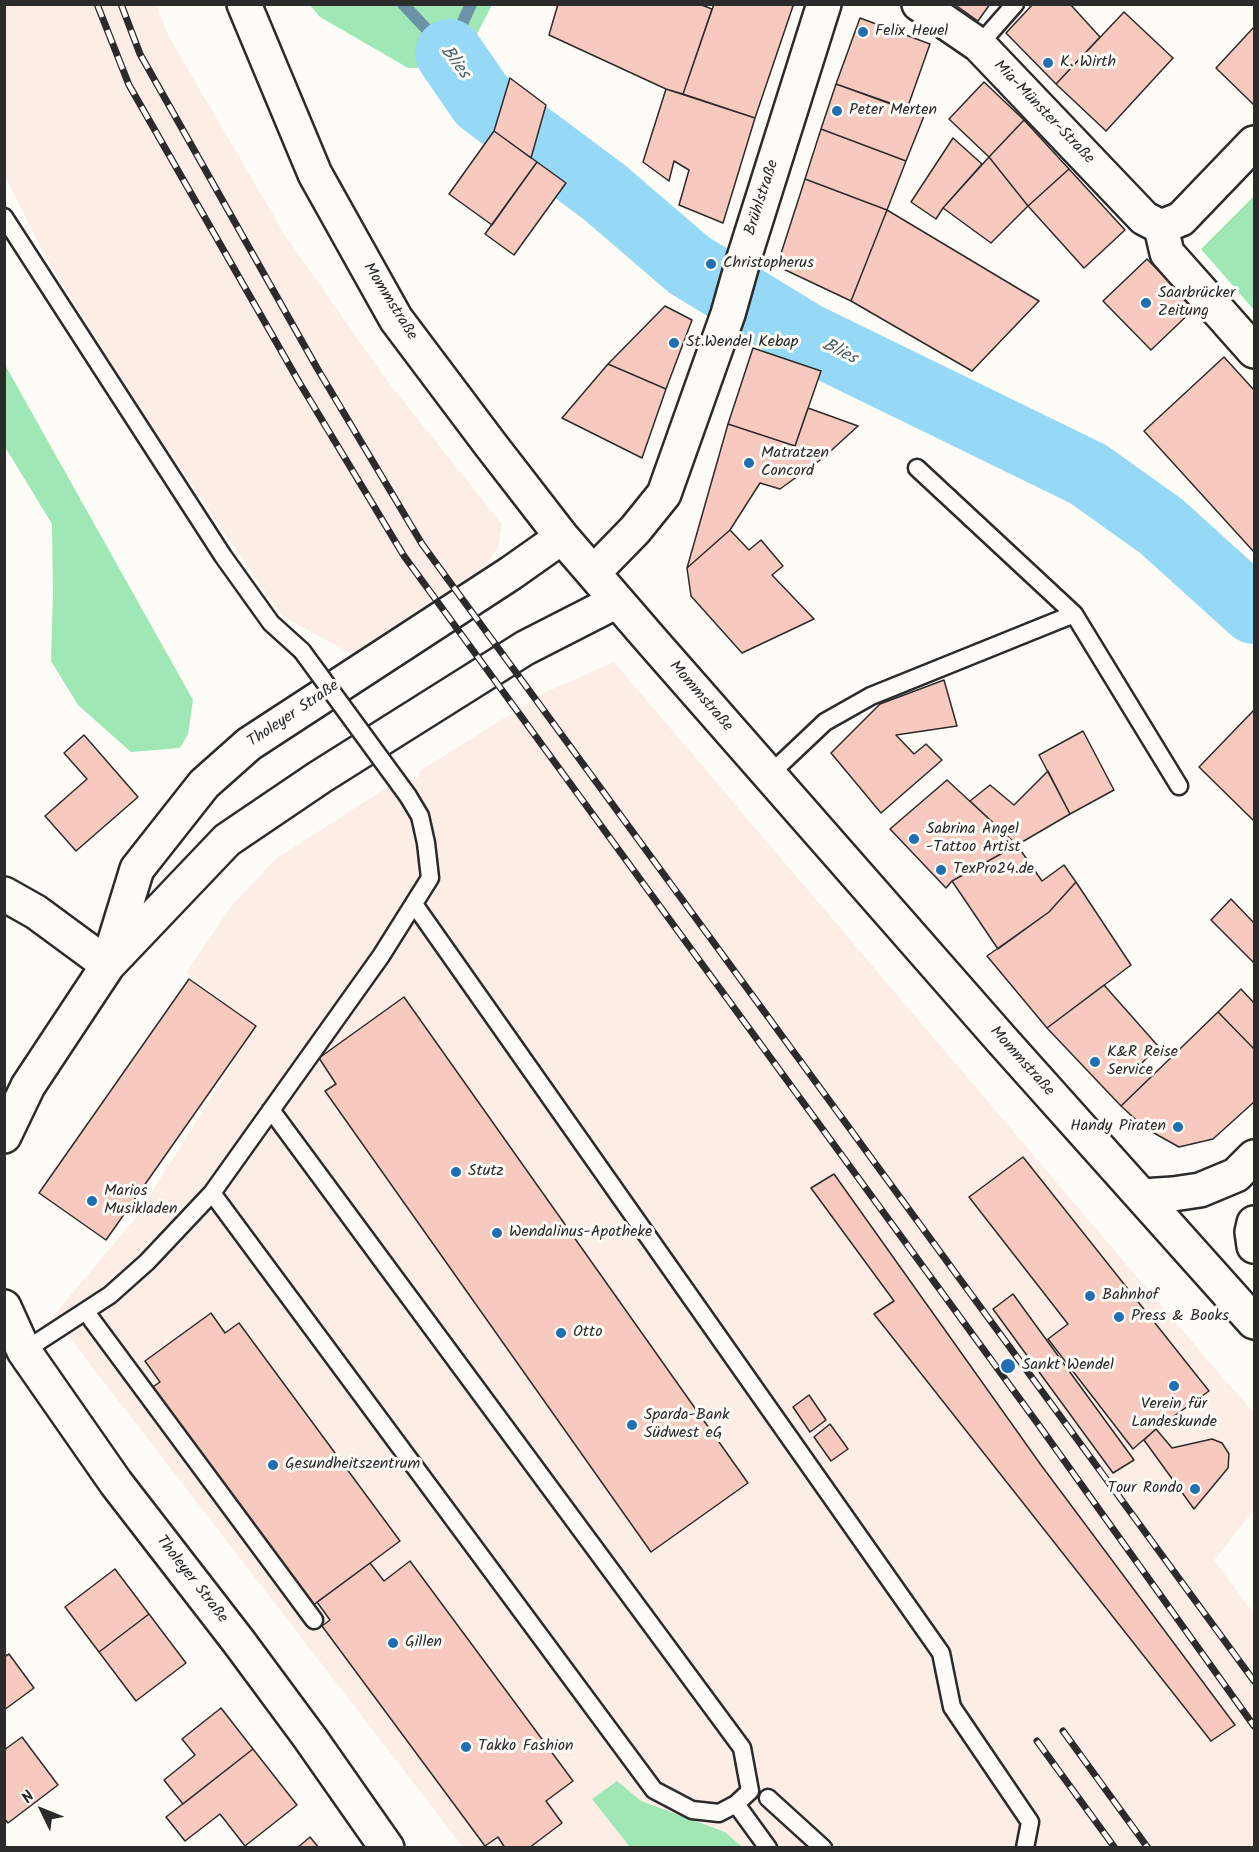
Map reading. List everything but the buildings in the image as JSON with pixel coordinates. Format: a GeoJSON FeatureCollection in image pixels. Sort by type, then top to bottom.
{"type":"FeatureCollection","features":[{"type":"Feature","properties":{"kind":"main road","name":"Mommstraße"},"geometry":{"type":"LineString","coordinates":[[244,4],[315,174],[396,319],[562,537],[1000,1039],[1254,1322]]}},
{"type":"Feature","properties":{"kind":"main road","name":"Brühlstraße"},"geometry":{"type":"LineString","coordinates":[[594,573],[635,530],[664,494],[728,314],[824,4]]}},
{"type":"Feature","properties":{"kind":"main road","name":"Mia-Münster-Straße"},"geometry":{"type":"LineString","coordinates":[[919,4],[979,45],[1144,218],[1161,226]]}},
{"type":"Feature","properties":{"kind":"main road"},"geometry":{"type":"LineString","coordinates":[[1254,143],[1181,219],[1161,226],[1167,253],[1254,351]]}},
{"type":"Feature","properties":{"kind":"main road","name":"Tholeyer Straße"},"geometry":{"type":"LineString","coordinates":[[108,965],[137,869],[204,784],[249,744],[511,573],[562,537]]}},
{"type":"Feature","properties":{"kind":"main road","name":"Tholeyer Straße"},"geometry":{"type":"LineString","coordinates":[[4,1136],[28,1086],[108,965],[227,840],[320,777],[516,654],[616,601]]}},
{"type":"Feature","properties":{"kind":"main road"},"geometry":{"type":"LineString","coordinates":[[4,894],[36,912],[108,965]]}},
{"type":"Feature","properties":{"kind":"main road"},"geometry":{"type":"LineString","coordinates":[[1142,1196],[1200,1190],[1236,1175],[1254,1157]]}},
{"type":"Feature","properties":{"kind":"main road"},"geometry":{"type":"LineString","coordinates":[[1254,1223],[1252,1232],[1254,1246]]}},
{"type":"Feature","properties":{"kind":"main road","name":"Tholeyer Straße"},"geometry":{"type":"LineString","coordinates":[[4,1307],[24,1351],[116,1483],[310,1738],[387,1848]]}},
{"type":"Feature","properties":{"kind":"lane"},"geometry":{"type":"LineString","coordinates":[[979,45],[1016,4]]}},
{"type":"Feature","properties":{"kind":"lane"},"geometry":{"type":"LineString","coordinates":[[4,217],[223,556],[272,623],[303,651],[408,796],[420,816],[430,878],[388,946],[212,1193],[147,1262],[110,1295],[24,1351]]}},
{"type":"Feature","properties":{"kind":"lane"},"geometry":{"type":"LineString","coordinates":[[917,468],[1074,614],[1179,786]]}},
{"type":"Feature","properties":{"kind":"lane"},"geometry":{"type":"LineString","coordinates":[[769,775],[825,722],[872,696],[1074,614]]}},
{"type":"Feature","properties":{"kind":"lane"},"geometry":{"type":"LineString","coordinates":[[414,904],[941,1653],[952,1707],[1030,1822],[1025,1848]]}},
{"type":"Feature","properties":{"kind":"lane"},"geometry":{"type":"LineString","coordinates":[[212,1193],[654,1790],[692,1810],[719,1813],[736,1804],[750,1791],[742,1748],[271,1110]]}},
{"type":"Feature","properties":{"kind":"lane"},"geometry":{"type":"LineString","coordinates":[[86,1311],[314,1620]]}},
{"type":"Feature","properties":{"kind":"lane"},"geometry":{"type":"LineString","coordinates":[[768,1798],[824,1848]]}},
{"type":"Feature","properties":{"kind":"lane"},"geometry":{"type":"LineString","coordinates":[[736,1804],[768,1848]]}},
{"type":"Feature","properties":{"kind":"shaded area"},"geometry":{"type":"Polygon","coordinates":[[[5,4],[156,5],[169,37],[286,237],[388,382],[502,524],[498,548],[482,570],[354,655],[282,616],[139,408],[44,254],[5,176],[5,4]]]}},
{"type":"Feature","properties":{"kind":"shaded area"},"geometry":{"type":"Polygon","coordinates":[[[614,662],[1254,1413],[1254,1510],[1214,1560],[1254,1614],[1254,1847],[463,1847],[53,1316],[135,1219],[256,1026],[186,973],[233,904],[276,859],[389,786],[418,779],[420,771],[544,693],[614,662]]]}},
{"type":"Feature","properties":{"kind":"green space"},"geometry":{"type":"Polygon","coordinates":[[[310,5],[492,5],[460,67],[408,68],[320,17],[310,5]]]}},
{"type":"Feature","properties":{"kind":"green space"},"geometry":{"type":"Polygon","coordinates":[[[1254,196],[1254,310],[1201,249],[1254,196]]]}},
{"type":"Feature","properties":{"kind":"green space"},"geometry":{"type":"Polygon","coordinates":[[[4,363],[193,700],[188,734],[180,748],[131,752],[78,705],[51,661],[52,524],[5,447],[4,363]]]}},
{"type":"Feature","properties":{"kind":"green space"},"geometry":{"type":"Polygon","coordinates":[[[617,1781],[641,1801],[725,1832],[742,1847],[630,1847],[592,1799],[617,1781]]]}},
{"type":"Feature","properties":{"kind":"waterway","name":"Blies"},"geometry":{"type":"LineString","coordinates":[[403,4],[449,53],[471,4]]}},
{"type":"Feature","properties":{"kind":"waterway","name":"Blies"},"geometry":{"type":"LineString","coordinates":[[449,53],[482,101],[604,192],[689,265],[805,336],[1088,474],[1161,526],[1254,610]]}},
{"type":"Feature","properties":{"kind":"railway"},"geometry":{"type":"LineString","coordinates":[[97,4],[129,85],[299,382],[404,556],[1038,1424],[1254,1726]]}},
{"type":"Feature","properties":{"kind":"railway"},"geometry":{"type":"LineString","coordinates":[[121,4],[140,54],[317,368],[422,544],[1254,1681]]}},
{"type":"Feature","properties":{"kind":"railway"},"geometry":{"type":"LineString","coordinates":[[1063,1731],[1148,1848]]}},
{"type":"Feature","properties":{"kind":"railway"},"geometry":{"type":"LineString","coordinates":[[1037,1741],[1115,1848]]}},
{"type":"Feature","properties":{"kind":"place","name":"Felix Heuel"},"geometry":{"type":"Point","coordinates":[863,32]}},
{"type":"Feature","properties":{"kind":"place","name":"K. Wirth"},"geometry":{"type":"Point","coordinates":[1048,63]}},
{"type":"Feature","properties":{"kind":"place","name":"Peter Merten"},"geometry":{"type":"Point","coordinates":[837,111]}},
{"type":"Feature","properties":{"kind":"place","name":"Christopherus"},"geometry":{"type":"Point","coordinates":[711,264]}},
{"type":"Feature","properties":{"kind":"place","name":"Saarbrücker Zeitung"},"geometry":{"type":"Point","coordinates":[1146,303]}},
{"type":"Feature","properties":{"kind":"place","name":"St.Wendel Kebap"},"geometry":{"type":"Point","coordinates":[674,343]}},
{"type":"Feature","properties":{"kind":"place","name":"Matratzen Concord"},"geometry":{"type":"Point","coordinates":[749,463]}},
{"type":"Feature","properties":{"kind":"place","name":"Sabrina Angel -Tattoo Artist"},"geometry":{"type":"Point","coordinates":[914,839]}},
{"type":"Feature","properties":{"kind":"place","name":"TexPro24.de"},"geometry":{"type":"Point","coordinates":[941,870]}},
{"type":"Feature","properties":{"kind":"place","name":"K&R Reise Service"},"geometry":{"type":"Point","coordinates":[1095,1062]}},
{"type":"Feature","properties":{"kind":"place","name":"Handy Piraten"},"geometry":{"type":"Point","coordinates":[1178,1127]}},
{"type":"Feature","properties":{"kind":"place","name":"Stutz"},"geometry":{"type":"Point","coordinates":[456,1172]}},
{"type":"Feature","properties":{"kind":"place","name":"Marios Musikladen"},"geometry":{"type":"Point","coordinates":[92,1201]}},
{"type":"Feature","properties":{"kind":"place","name":"Wendalinus-Apotheke"},"geometry":{"type":"Point","coordinates":[497,1233]}},
{"type":"Feature","properties":{"kind":"place","name":"Bahnhof"},"geometry":{"type":"Point","coordinates":[1090,1296]}},
{"type":"Feature","properties":{"kind":"place","name":"Press & Books"},"geometry":{"type":"Point","coordinates":[1119,1317]}},
{"type":"Feature","properties":{"kind":"place","name":"Otto"},"geometry":{"type":"Point","coordinates":[561,1333]}},
{"type":"Feature","properties":{"kind":"place","name":"Sankt Wendel"},"geometry":{"type":"Point","coordinates":[1008,1366]}},
{"type":"Feature","properties":{"kind":"place","name":"Verein für Landeskunde"},"geometry":{"type":"Point","coordinates":[1174,1386]}},
{"type":"Feature","properties":{"kind":"place","name":"Sparda-Bank Südwest eG"},"geometry":{"type":"Point","coordinates":[632,1425]}},
{"type":"Feature","properties":{"kind":"place","name":"Gesundheitszentrum"},"geometry":{"type":"Point","coordinates":[273,1465]}},
{"type":"Feature","properties":{"kind":"place","name":"Tour Rondo"},"geometry":{"type":"Point","coordinates":[1195,1489]}},
{"type":"Feature","properties":{"kind":"place","name":"Gillen"},"geometry":{"type":"Point","coordinates":[393,1643]}},
{"type":"Feature","properties":{"kind":"place","name":"Takko Fashion"},"geometry":{"type":"Point","coordinates":[466,1747]}}]}
